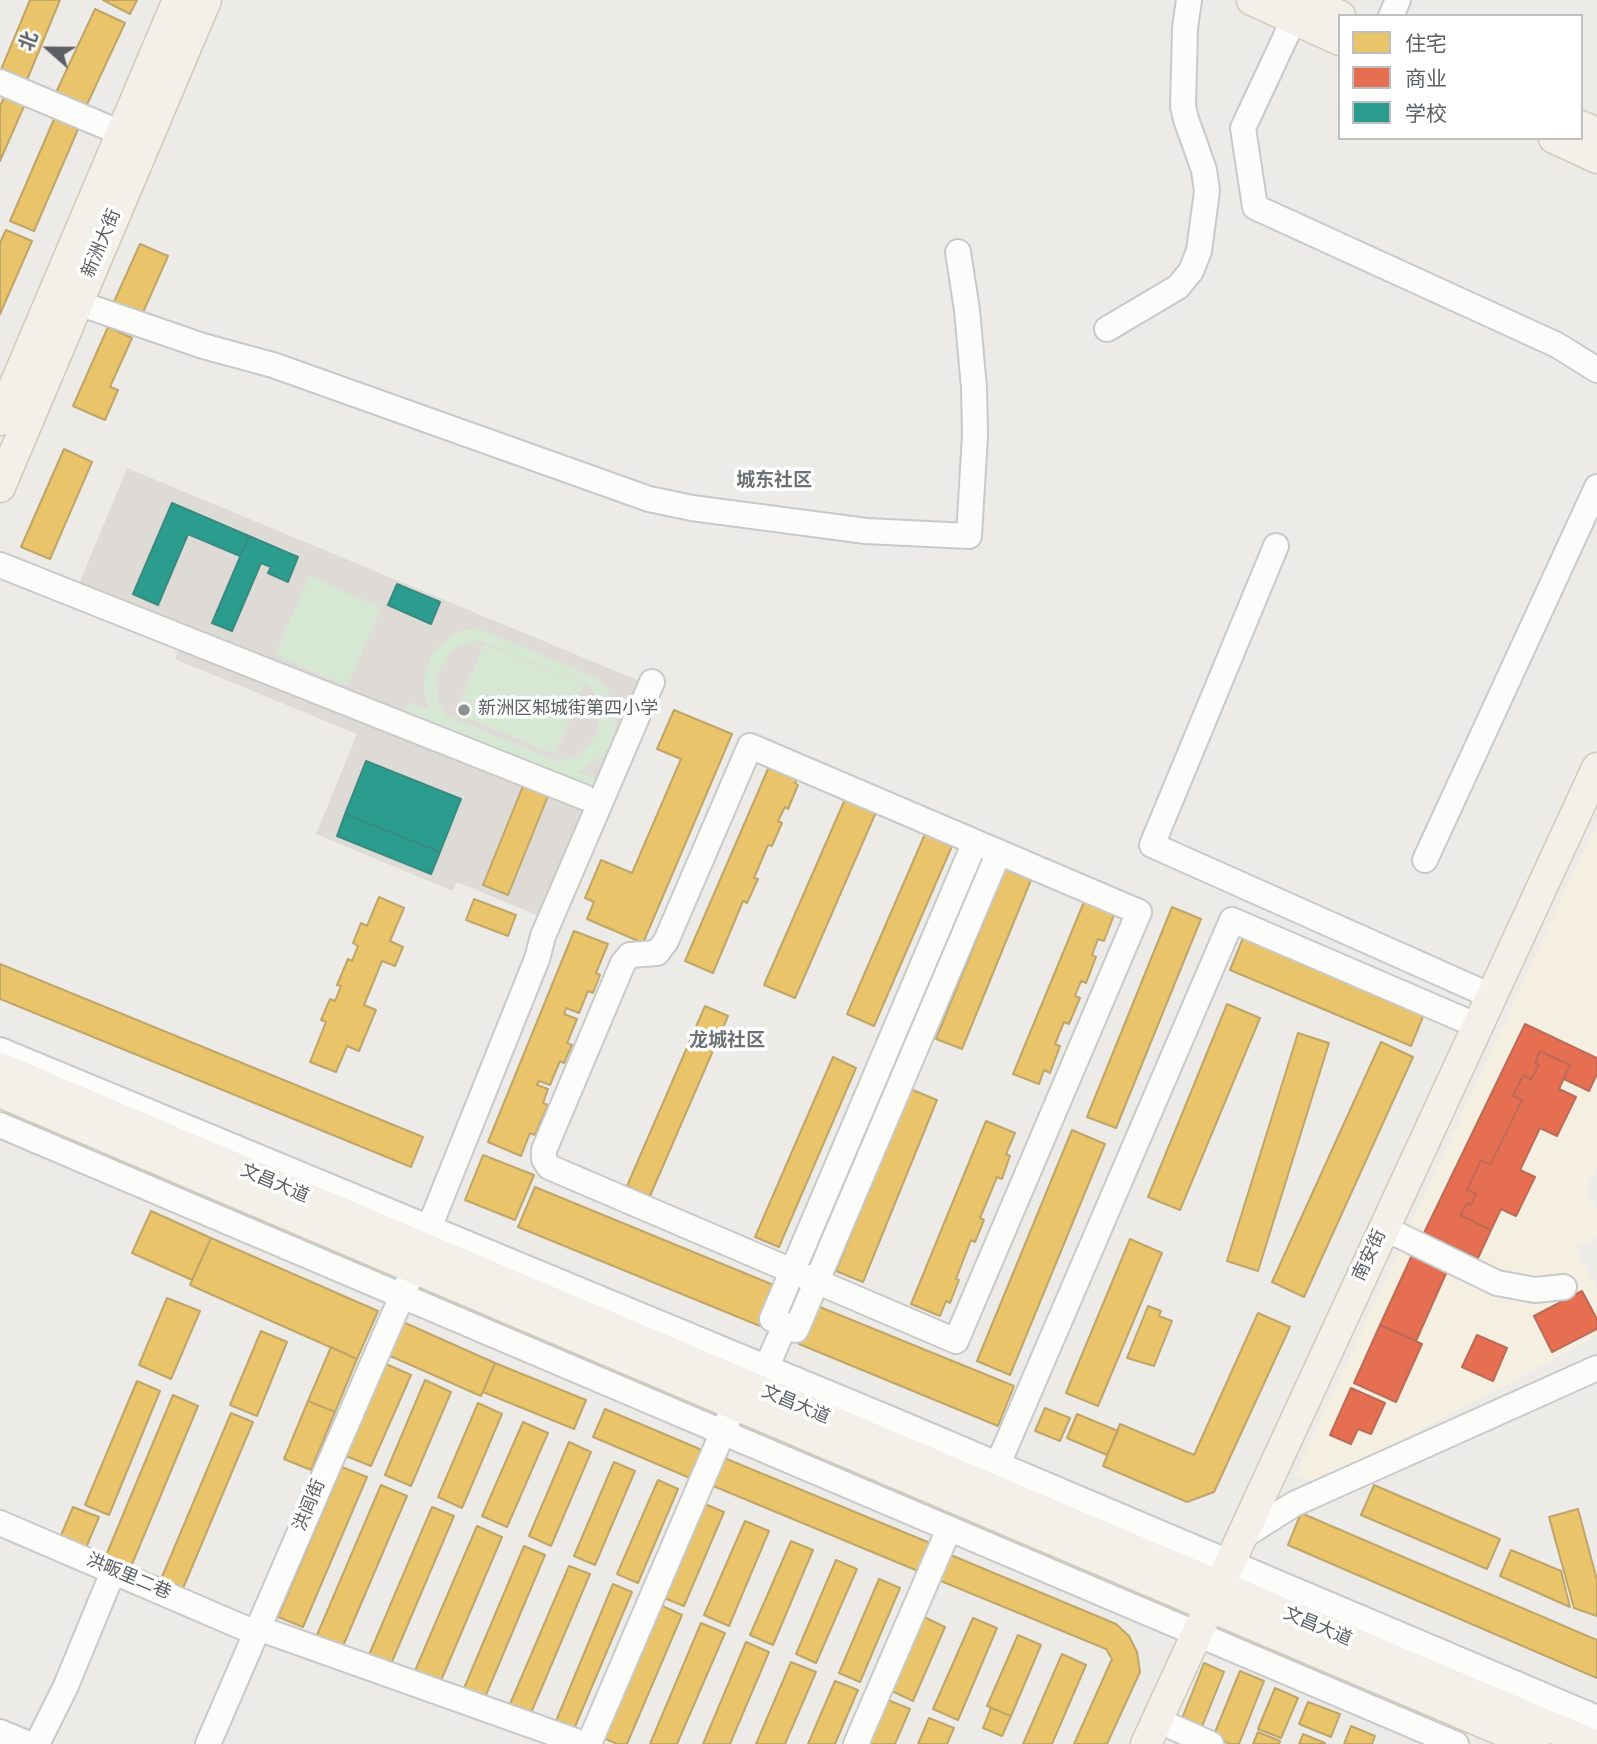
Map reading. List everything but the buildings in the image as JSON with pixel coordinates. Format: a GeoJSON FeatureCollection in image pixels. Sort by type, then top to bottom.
{"type":"FeatureCollection","features":[{"type":"Feature","properties":{"kind":"main road","name":"新洲大街"},"geometry":{"type":"LineString","coordinates":[[0,420],[177,0]]}},
{"type":"Feature","properties":{"kind":"main road","name":"新洲大街"},"geometry":{"type":"LineString","coordinates":[[0,487],[206,0]]}},
{"type":"Feature","properties":{"kind":"main road"},"geometry":{"type":"LineString","coordinates":[[1252,0],[1338,18]]}},
{"type":"Feature","properties":{"kind":"main road"},"geometry":{"type":"LineString","coordinates":[[1558,140],[1597,158]]}},
{"type":"Feature","properties":{"kind":"main road","name":"南安街"},"geometry":{"type":"LineString","coordinates":[[1152,1732],[1597,768]]}},
{"type":"Feature","properties":{"kind":"main road","name":"文昌大道"},"geometry":{"type":"LineString","coordinates":[[0,1068],[752,1387],[1225,1573],[1534,1744]]}},
{"type":"Feature","properties":{"kind":"main road","name":"文昌大道"},"geometry":{"type":"LineString","coordinates":[[0,1093],[421,1248]]}},
{"type":"Feature","properties":{"kind":"main road","name":"文昌大道"},"geometry":{"type":"LineString","coordinates":[[752,1387],[993,1476],[1225,1573],[1591,1744]]}},
{"type":"Feature","properties":{"kind":"street"},"geometry":{"type":"LineString","coordinates":[[1107,329],[1178,287],[1191,271],[1199,251],[1207,191],[1204,170],[1183,106],[1185,28],[1189,0]]}},
{"type":"Feature","properties":{"kind":"street"},"geometry":{"type":"LineString","coordinates":[[1299,10],[1243,128],[1255,206],[1557,345],[1597,370]]}},
{"type":"Feature","properties":{"kind":"street"},"geometry":{"type":"LineString","coordinates":[[0,82],[121,133]]}},
{"type":"Feature","properties":{"kind":"street"},"geometry":{"type":"LineString","coordinates":[[78,303],[203,346],[273,365],[649,499],[692,508],[866,531],[969,536],[974,388],[967,310],[958,252]]}},
{"type":"Feature","properties":{"kind":"street"},"geometry":{"type":"LineString","coordinates":[[1426,860],[1597,487]]}},
{"type":"Feature","properties":{"kind":"street"},"geometry":{"type":"LineString","coordinates":[[1276,546],[1152,845],[1491,996]]}},
{"type":"Feature","properties":{"kind":"street"},"geometry":{"type":"LineString","coordinates":[[0,565],[584,797]]}},
{"type":"Feature","properties":{"kind":"street","name":"洪闾街"},"geometry":{"type":"LineString","coordinates":[[208,1744],[402,1296],[537,959],[543,936],[652,682]]}},
{"type":"Feature","properties":{"kind":"street"},"geometry":{"type":"LineString","coordinates":[[750,746],[975,842],[1139,912],[956,1341],[549,1167],[544,1159],[544,1150],[623,963],[629,955],[657,953],[666,942],[750,746]]}},
{"type":"Feature","properties":{"kind":"street"},"geometry":{"type":"LineString","coordinates":[[975,842],[772,1319],[785,1325],[796,1329],[999,852]]}},
{"type":"Feature","properties":{"kind":"street"},"geometry":{"type":"LineString","coordinates":[[993,1476],[1232,920],[1478,1026]]}},
{"type":"Feature","properties":{"kind":"street"},"geometry":{"type":"LineString","coordinates":[[0,1050],[421,1248]]}},
{"type":"Feature","properties":{"kind":"street"},"geometry":{"type":"LineString","coordinates":[[0,1125],[1456,1744]]}},
{"type":"Feature","properties":{"kind":"street"},"geometry":{"type":"LineString","coordinates":[[1384,1228],[1497,1283],[1535,1290],[1564,1287]]}},
{"type":"Feature","properties":{"kind":"street"},"geometry":{"type":"LineString","coordinates":[[586,1744],[723,1433],[752,1387],[785,1325]]}},
{"type":"Feature","properties":{"kind":"street"},"geometry":{"type":"LineString","coordinates":[[1597,1368],[1294,1504],[1225,1573],[1597,1718]]}},
{"type":"Feature","properties":{"kind":"street","name":"洪畈里二巷"},"geometry":{"type":"LineString","coordinates":[[0,1523],[257,1631],[586,1744]]}},
{"type":"Feature","properties":{"kind":"street"},"geometry":{"type":"LineString","coordinates":[[856,1744],[948,1529]]}},
{"type":"Feature","properties":{"kind":"street"},"geometry":{"type":"LineString","coordinates":[[37,1744],[65,1688],[113,1572]]}},
{"type":"Feature","properties":{"kind":"street"},"geometry":{"type":"LineString","coordinates":[[0,1732],[29,1744]]}},
{"type":"Feature","properties":{"kind":"street"},"geometry":{"type":"LineString","coordinates":[[1152,1732],[1211,1744]]}},
{"type":"Feature","properties":{"kind":"shaded area","name":"新洲区邾城街第四小学"},"geometry":{"type":"Polygon","coordinates":[[[127,468],[642,682],[544,918],[457,882],[453,891],[316,834],[357,734],[175,659],[187,629],[79,584],[127,468]]]}},
{"type":"Feature","properties":{"kind":"shaded area"},"geometry":{"type":"Polygon","coordinates":[[[1597,822],[1597,1165],[1586,1188],[1597,1210],[1597,1237],[1576,1248],[1597,1289],[1597,1336],[1318,1484],[1296,1473],[1597,822]]]}},
{"type":"Feature","properties":{"kind":"green space"},"geometry":{"type":"Polygon","coordinates":[[[309,576],[381,608],[347,686],[275,655],[309,576]]]}},
{"type":"Feature","properties":{"kind":"green space"},"geometry":{"type":"Polygon","coordinates":[[[477,628],[599,679],[606,687],[615,707],[616,729],[609,748],[579,772],[596,779],[590,792],[403,715],[408,702],[430,710],[424,692],[425,673],[432,654],[439,645],[456,633],[477,628]],[[479,640],[458,646],[450,653],[438,672],[436,681],[438,700],[447,716],[556,761],[574,757],[589,746],[598,730],[600,711],[594,692],[587,685],[479,640]]]}},
{"type":"Feature","properties":{"kind":"green space"},"geometry":{"type":"Polygon","coordinates":[[[484,644],[584,685],[555,754],[456,713],[484,644]]]}},
{"type":"Feature","properties":{"kind":"place","name":"新洲区邾城街第四小学"},"geometry":{"type":"Point","coordinates":[464,710]}},
{"type":"Feature","properties":{"kind":"district","name":"城东社区"},"geometry":{"type":"Point","coordinates":[774,482]}},
{"type":"Feature","properties":{"kind":"district","name":"龙城社区"},"geometry":{"type":"Point","coordinates":[727,1042]}}]}
